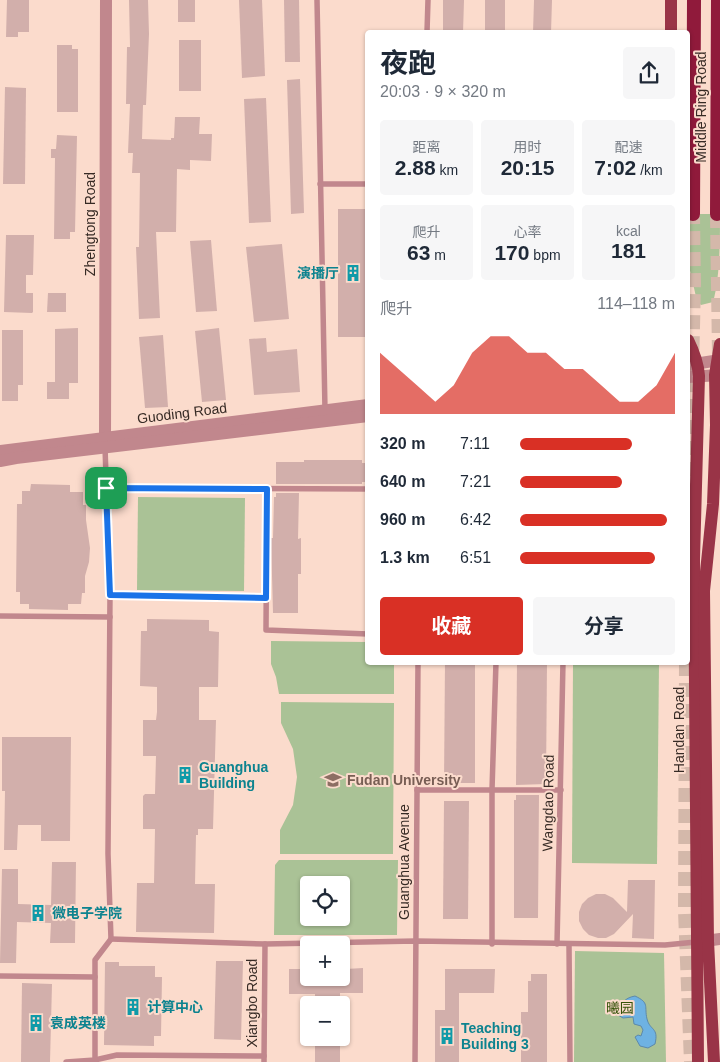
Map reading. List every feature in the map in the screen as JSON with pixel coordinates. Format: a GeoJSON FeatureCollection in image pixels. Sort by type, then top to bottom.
{"type":"FeatureCollection","features":[{"type":"Feature","properties":{"kind":"highway","name":"Middle Ring Road"},"geometry":{"type":"LineString","coordinates":[[693,214],[694,0]]}},
{"type":"Feature","properties":{"kind":"highway","name":"Middle Ring Road"},"geometry":{"type":"LineString","coordinates":[[717,214],[718,0]]}},
{"type":"Feature","properties":{"kind":"main road"},"geometry":{"type":"LineString","coordinates":[[671,0],[671,30]]}},
{"type":"Feature","properties":{"kind":"main road","name":"Handan Road"},"geometry":{"type":"LineString","coordinates":[[690,344],[694,352],[694,559],[714,1062]]}},
{"type":"Feature","properties":{"kind":"main road","name":"Handan Road"},"geometry":{"type":"LineString","coordinates":[[698,1062],[708,941],[704,591],[714,495],[720,344]]}},
{"type":"Feature","properties":{"kind":"street","name":"Zhengtong Road"},"geometry":{"type":"LineString","coordinates":[[104,443],[106,0]]}},
{"type":"Feature","properties":{"kind":"street"},"geometry":{"type":"LineString","coordinates":[[693,371],[719,360]]}},
{"type":"Feature","properties":{"kind":"street"},"geometry":{"type":"LineString","coordinates":[[693,371],[718,375]]}},
{"type":"Feature","properties":{"kind":"street","name":"Guoding Road"},"geometry":{"type":"LineString","coordinates":[[0,461],[104,443],[365,405]]}},
{"type":"Feature","properties":{"kind":"street","name":"Guoding Road"},"geometry":{"type":"LineString","coordinates":[[0,451],[104,443],[365,416]]}},
{"type":"Feature","properties":{"kind":"lane"},"geometry":{"type":"LineString","coordinates":[[317,0],[325,410]]}},
{"type":"Feature","properties":{"kind":"lane"},"geometry":{"type":"LineString","coordinates":[[426,30],[428,0]]}},
{"type":"Feature","properties":{"kind":"lane"},"geometry":{"type":"LineString","coordinates":[[320,184],[365,184]]}},
{"type":"Feature","properties":{"kind":"lane"},"geometry":{"type":"LineString","coordinates":[[95,1060],[95,960],[111,939],[108,854],[110,595],[104,443]]}},
{"type":"Feature","properties":{"kind":"lane"},"geometry":{"type":"LineString","coordinates":[[106,488],[365,489]]}},
{"type":"Feature","properties":{"kind":"lane"},"geometry":{"type":"LineString","coordinates":[[267,489],[266,630],[365,634]]}},
{"type":"Feature","properties":{"kind":"lane"},"geometry":{"type":"LineString","coordinates":[[110,595],[266,598]]}},
{"type":"Feature","properties":{"kind":"lane"},"geometry":{"type":"LineString","coordinates":[[0,616],[110,617]]}},
{"type":"Feature","properties":{"kind":"lane","name":"Guanghua Avenue"},"geometry":{"type":"LineString","coordinates":[[415,1062],[418,665]]}},
{"type":"Feature","properties":{"kind":"lane"},"geometry":{"type":"LineString","coordinates":[[492,944],[492,790],[496,665]]}},
{"type":"Feature","properties":{"kind":"lane","name":"Wangdao Road"},"geometry":{"type":"LineString","coordinates":[[557,944],[562,665]]}},
{"type":"Feature","properties":{"kind":"lane"},"geometry":{"type":"LineString","coordinates":[[417,790],[561,790]]}},
{"type":"Feature","properties":{"kind":"lane"},"geometry":{"type":"LineString","coordinates":[[111,939],[264,944],[416,941],[664,946],[708,941]]}},
{"type":"Feature","properties":{"kind":"lane","name":"Xiangbo Road"},"geometry":{"type":"LineString","coordinates":[[264,944],[264,1059]]}},
{"type":"Feature","properties":{"kind":"lane"},"geometry":{"type":"LineString","coordinates":[[569,945],[570,1062]]}},
{"type":"Feature","properties":{"kind":"lane"},"geometry":{"type":"LineString","coordinates":[[0,976],[95,977]]}},
{"type":"Feature","properties":{"kind":"lane"},"geometry":{"type":"LineString","coordinates":[[66,1062],[95,1060],[117,1055],[264,1059]]}},
{"type":"Feature","properties":{"kind":"green space"},"geometry":{"type":"Polygon","coordinates":[[[690,214],[720,214],[719,259],[713,302],[701,305],[697,301],[690,271],[690,214]]]}},
{"type":"Feature","properties":{"kind":"green space"},"geometry":{"type":"Polygon","coordinates":[[[138,497],[245,498],[244,591],[137,590],[138,497]]]}},
{"type":"Feature","properties":{"kind":"green space"},"geometry":{"type":"Polygon","coordinates":[[[271,641],[365,642],[365,665],[394,665],[394,694],[279,694],[271,664],[271,641]]]}},
{"type":"Feature","properties":{"kind":"green space"},"geometry":{"type":"Polygon","coordinates":[[[573,665],[659,665],[657,864],[572,863],[573,665]]]}},
{"type":"Feature","properties":{"kind":"green space"},"geometry":{"type":"Polygon","coordinates":[[[281,702],[394,703],[393,854],[280,854],[280,830],[293,805],[297,777],[293,749],[281,723],[281,702]]]}},
{"type":"Feature","properties":{"kind":"green space"},"geometry":{"type":"Polygon","coordinates":[[[279,860],[398,860],[397,935],[274,935],[275,865],[279,860]]]}},
{"type":"Feature","properties":{"kind":"green space","name":"曦园"},"geometry":{"type":"Polygon","coordinates":[[[575,951],[664,953],[666,1062],[574,1062],[575,951]]]}},
{"type":"Feature","properties":{"kind":"water"},"geometry":{"type":"Polygon","coordinates":[[[635,996],[645,1003],[648,1023],[656,1035],[655,1044],[648,1048],[640,1046],[635,1037],[641,1036],[643,1030],[641,1026],[634,1024],[633,1017],[623,1018],[618,1015],[623,1002],[635,996]]]}},
{"type":"Feature","properties":{"kind":"building"},"geometry":{"type":"Polygon","coordinates":[[[7,0],[29,0],[29,32],[18,32],[18,37],[6,37],[7,0]]]}},
{"type":"Feature","properties":{"kind":"building"},"geometry":{"type":"Polygon","coordinates":[[[129,0],[148,0],[149,34],[146,105],[143,105],[142,139],[171,140],[171,138],[174,138],[175,117],[200,117],[199,134],[212,134],[211,161],[190,160],[190,170],[177,169],[176,232],[156,232],[160,318],[139,319],[136,247],[139,247],[140,173],[132,173],[133,153],[128,153],[130,104],[126,104],[127,47],[130,47],[129,0]]]}},
{"type":"Feature","properties":{"kind":"building"},"geometry":{"type":"Polygon","coordinates":[[[178,0],[195,0],[195,22],[178,22],[178,0]]]}},
{"type":"Feature","properties":{"kind":"building"},"geometry":{"type":"Polygon","coordinates":[[[239,0],[262,0],[265,76],[242,78],[239,0]]]}},
{"type":"Feature","properties":{"kind":"building"},"geometry":{"type":"Polygon","coordinates":[[[284,0],[299,0],[300,62],[285,62],[284,0]]]}},
{"type":"Feature","properties":{"kind":"building"},"geometry":{"type":"Polygon","coordinates":[[[443,0],[464,0],[463,30],[443,30],[443,0]]]}},
{"type":"Feature","properties":{"kind":"building"},"geometry":{"type":"Polygon","coordinates":[[[485,0],[505,0],[505,30],[485,30],[485,0]]]}},
{"type":"Feature","properties":{"kind":"building"},"geometry":{"type":"Polygon","coordinates":[[[534,0],[552,0],[551,30],[533,30],[534,0]]]}},
{"type":"Feature","properties":{"kind":"building"},"geometry":{"type":"Polygon","coordinates":[[[179,40],[201,40],[201,91],[179,91],[179,40]]]}},
{"type":"Feature","properties":{"kind":"building"},"geometry":{"type":"Polygon","coordinates":[[[57,45],[72,45],[72,49],[78,49],[78,112],[57,112],[57,45]]]}},
{"type":"Feature","properties":{"kind":"building"},"geometry":{"type":"Polygon","coordinates":[[[300,79],[304,213],[291,214],[287,80],[300,79]]]}},
{"type":"Feature","properties":{"kind":"building"},"geometry":{"type":"Polygon","coordinates":[[[5,87],[26,88],[25,184],[3,184],[5,87]]]}},
{"type":"Feature","properties":{"kind":"building"},"geometry":{"type":"Polygon","coordinates":[[[266,98],[271,222],[249,223],[244,99],[266,98]]]}},
{"type":"Feature","properties":{"kind":"building"},"geometry":{"type":"Polygon","coordinates":[[[57,135],[77,136],[75,232],[70,232],[70,239],[54,239],[55,158],[51,158],[51,149],[56,149],[57,135]]]}},
{"type":"Feature","properties":{"kind":"building","name":"演播厅"},"geometry":{"type":"Polygon","coordinates":[[[338,209],[365,209],[365,337],[338,337],[338,209]]]}},
{"type":"Feature","properties":{"kind":"building"},"geometry":{"type":"Polygon","coordinates":[[[6,235],[34,235],[33,275],[26,275],[26,293],[33,293],[32,313],[4,312],[6,235]]]}},
{"type":"Feature","properties":{"kind":"building"},"geometry":{"type":"Polygon","coordinates":[[[211,240],[217,311],[196,312],[190,241],[211,240]]]}},
{"type":"Feature","properties":{"kind":"building"},"geometry":{"type":"Polygon","coordinates":[[[282,244],[289,319],[254,322],[246,247],[282,244]]]}},
{"type":"Feature","properties":{"kind":"building"},"geometry":{"type":"Polygon","coordinates":[[[48,293],[66,293],[66,312],[47,312],[48,293]]]}},
{"type":"Feature","properties":{"kind":"building"},"geometry":{"type":"Polygon","coordinates":[[[78,328],[78,383],[69,383],[69,399],[47,399],[47,382],[55,382],[55,329],[78,328]]]}},
{"type":"Feature","properties":{"kind":"building"},"geometry":{"type":"Polygon","coordinates":[[[219,328],[226,400],[202,402],[195,331],[219,328]]]}},
{"type":"Feature","properties":{"kind":"building"},"geometry":{"type":"Polygon","coordinates":[[[2,330],[23,330],[23,385],[18,385],[18,401],[2,401],[2,330]]]}},
{"type":"Feature","properties":{"kind":"building"},"geometry":{"type":"Polygon","coordinates":[[[163,335],[168,407],[145,408],[139,337],[163,335]]]}},
{"type":"Feature","properties":{"kind":"building"},"geometry":{"type":"Polygon","coordinates":[[[266,338],[267,352],[297,349],[300,392],[254,395],[249,339],[266,338]]]}},
{"type":"Feature","properties":{"kind":"building"},"geometry":{"type":"Polygon","coordinates":[[[304,460],[362,460],[362,463],[365,463],[365,482],[362,482],[362,484],[276,484],[276,462],[304,462],[304,460]]]}},
{"type":"Feature","properties":{"kind":"building"},"geometry":{"type":"Polygon","coordinates":[[[31,484],[70,485],[70,492],[83,492],[83,505],[86,505],[90,548],[89,562],[85,576],[85,593],[82,593],[81,604],[68,604],[68,610],[29,609],[29,604],[20,604],[20,592],[16,592],[17,504],[22,504],[22,491],[30,491],[31,484]]]}},
{"type":"Feature","properties":{"kind":"building"},"geometry":{"type":"Polygon","coordinates":[[[276,493],[299,493],[298,539],[301,538],[301,574],[298,574],[298,613],[273,613],[271,538],[273,538],[274,497],[276,497],[276,493]]]}},
{"type":"Feature","properties":{"kind":"building","name":"Guanghua Building"},"geometry":{"type":"Polygon","coordinates":[[[147,619],[209,620],[209,631],[219,632],[218,687],[199,687],[199,720],[216,720],[213,829],[198,829],[198,835],[196,835],[195,884],[215,884],[214,933],[136,932],[137,883],[154,883],[155,829],[143,829],[143,796],[145,794],[155,794],[156,756],[143,756],[143,720],[156,720],[157,712],[157,687],[140,686],[141,631],[147,631],[147,619]]]}},
{"type":"Feature","properties":{"kind":"building"},"geometry":{"type":"Polygon","coordinates":[[[445,665],[475,665],[475,783],[444,783],[445,665]]]}},
{"type":"Feature","properties":{"kind":"building"},"geometry":{"type":"Polygon","coordinates":[[[517,665],[547,665],[546,784],[516,785],[517,665]]]}},
{"type":"Feature","properties":{"kind":"building"},"geometry":{"type":"Polygon","coordinates":[[[2,737],[71,737],[70,841],[41,841],[41,825],[18,825],[17,850],[4,850],[5,791],[2,791],[2,737]]]}},
{"type":"Feature","properties":{"kind":"building"},"geometry":{"type":"Polygon","coordinates":[[[516,795],[539,795],[538,918],[514,918],[514,800],[516,800],[516,795]]]}},
{"type":"Feature","properties":{"kind":"building"},"geometry":{"type":"Polygon","coordinates":[[[444,801],[469,801],[468,919],[443,919],[444,801]]]}},
{"type":"Feature","properties":{"kind":"building","name":"微电子学院"},"geometry":{"type":"Polygon","coordinates":[[[52,862],[76,862],[75,943],[50,943],[51,923],[17,922],[16,963],[0,963],[2,869],[18,869],[18,904],[51,905],[52,862]]]}},
{"type":"Feature","properties":{"kind":"building"},"geometry":{"type":"Polygon","coordinates":[[[628,880],[655,880],[654,939],[632,938],[633,914],[614,934],[606,938],[589,935],[579,921],[579,912],[582,904],[596,894],[605,894],[613,898],[627,912],[628,880]]]}},
{"type":"Feature","properties":{"kind":"building"},"geometry":{"type":"Polygon","coordinates":[[[216,961],[243,961],[241,1040],[214,1039],[216,961]]]}},
{"type":"Feature","properties":{"kind":"building","name":"计算中心"},"geometry":{"type":"Polygon","coordinates":[[[105,962],[119,962],[119,966],[155,966],[155,977],[162,977],[161,1036],[154,1036],[154,1046],[104,1045],[105,962]]]}},
{"type":"Feature","properties":{"kind":"building"},"geometry":{"type":"Polygon","coordinates":[[[363,968],[363,993],[340,993],[340,996],[289,994],[289,969],[300,969],[300,986],[350,986],[350,969],[363,968]]]}},
{"type":"Feature","properties":{"kind":"building","name":"Teaching Building 3"},"geometry":{"type":"Polygon","coordinates":[[[445,969],[495,969],[494,993],[459,993],[459,1062],[435,1062],[435,1010],[445,1010],[445,969]]]}},
{"type":"Feature","properties":{"kind":"building"},"geometry":{"type":"Polygon","coordinates":[[[531,974],[547,974],[547,1062],[521,1062],[521,1012],[528,1012],[528,981],[531,981],[531,974]]]}},
{"type":"Feature","properties":{"kind":"building","name":"袁成英楼"},"geometry":{"type":"Polygon","coordinates":[[[22,983],[52,984],[50,1062],[21,1062],[22,983]]]}},
{"type":"Feature","properties":{"kind":"building"},"geometry":{"type":"Polygon","coordinates":[[[315,1046],[340,1046],[340,1062],[315,1062],[315,1046]]]}},
{"type":"Feature","properties":{"kind":"tunnel"},"geometry":{"type":"LineString","coordinates":[[690,454],[694,284],[693,214]]}},
{"type":"Feature","properties":{"kind":"tunnel"},"geometry":{"type":"LineString","coordinates":[[717,214],[719,355]]}},
{"type":"Feature","properties":{"kind":"tunnel"},"geometry":{"type":"LineString","coordinates":[[686,665],[685,911],[691,1062]]}},
{"type":"Feature","properties":{"kind":"place","name":"演播厅"},"geometry":{"type":"Point","coordinates":[353,273]}},
{"type":"Feature","properties":{"kind":"place","name":"Guanghua Building"},"geometry":{"type":"Point","coordinates":[185,775]}},
{"type":"Feature","properties":{"kind":"place","name":"Fudan University"},"geometry":{"type":"Point","coordinates":[333,780]}},
{"type":"Feature","properties":{"kind":"place","name":"微电子学院"},"geometry":{"type":"Point","coordinates":[38,913]}},
{"type":"Feature","properties":{"kind":"place","name":"计算中心"},"geometry":{"type":"Point","coordinates":[133,1007]}},
{"type":"Feature","properties":{"kind":"place","name":"袁成英楼"},"geometry":{"type":"Point","coordinates":[36,1023]}},
{"type":"Feature","properties":{"kind":"place","name":"Teaching Building 3"},"geometry":{"type":"Point","coordinates":[447,1036]}},
{"type":"Feature","properties":{"kind":"route"},"geometry":{"type":"LineString","coordinates":[[106,488],[267,489],[266,598],[110,595],[106,488]]}}]}
